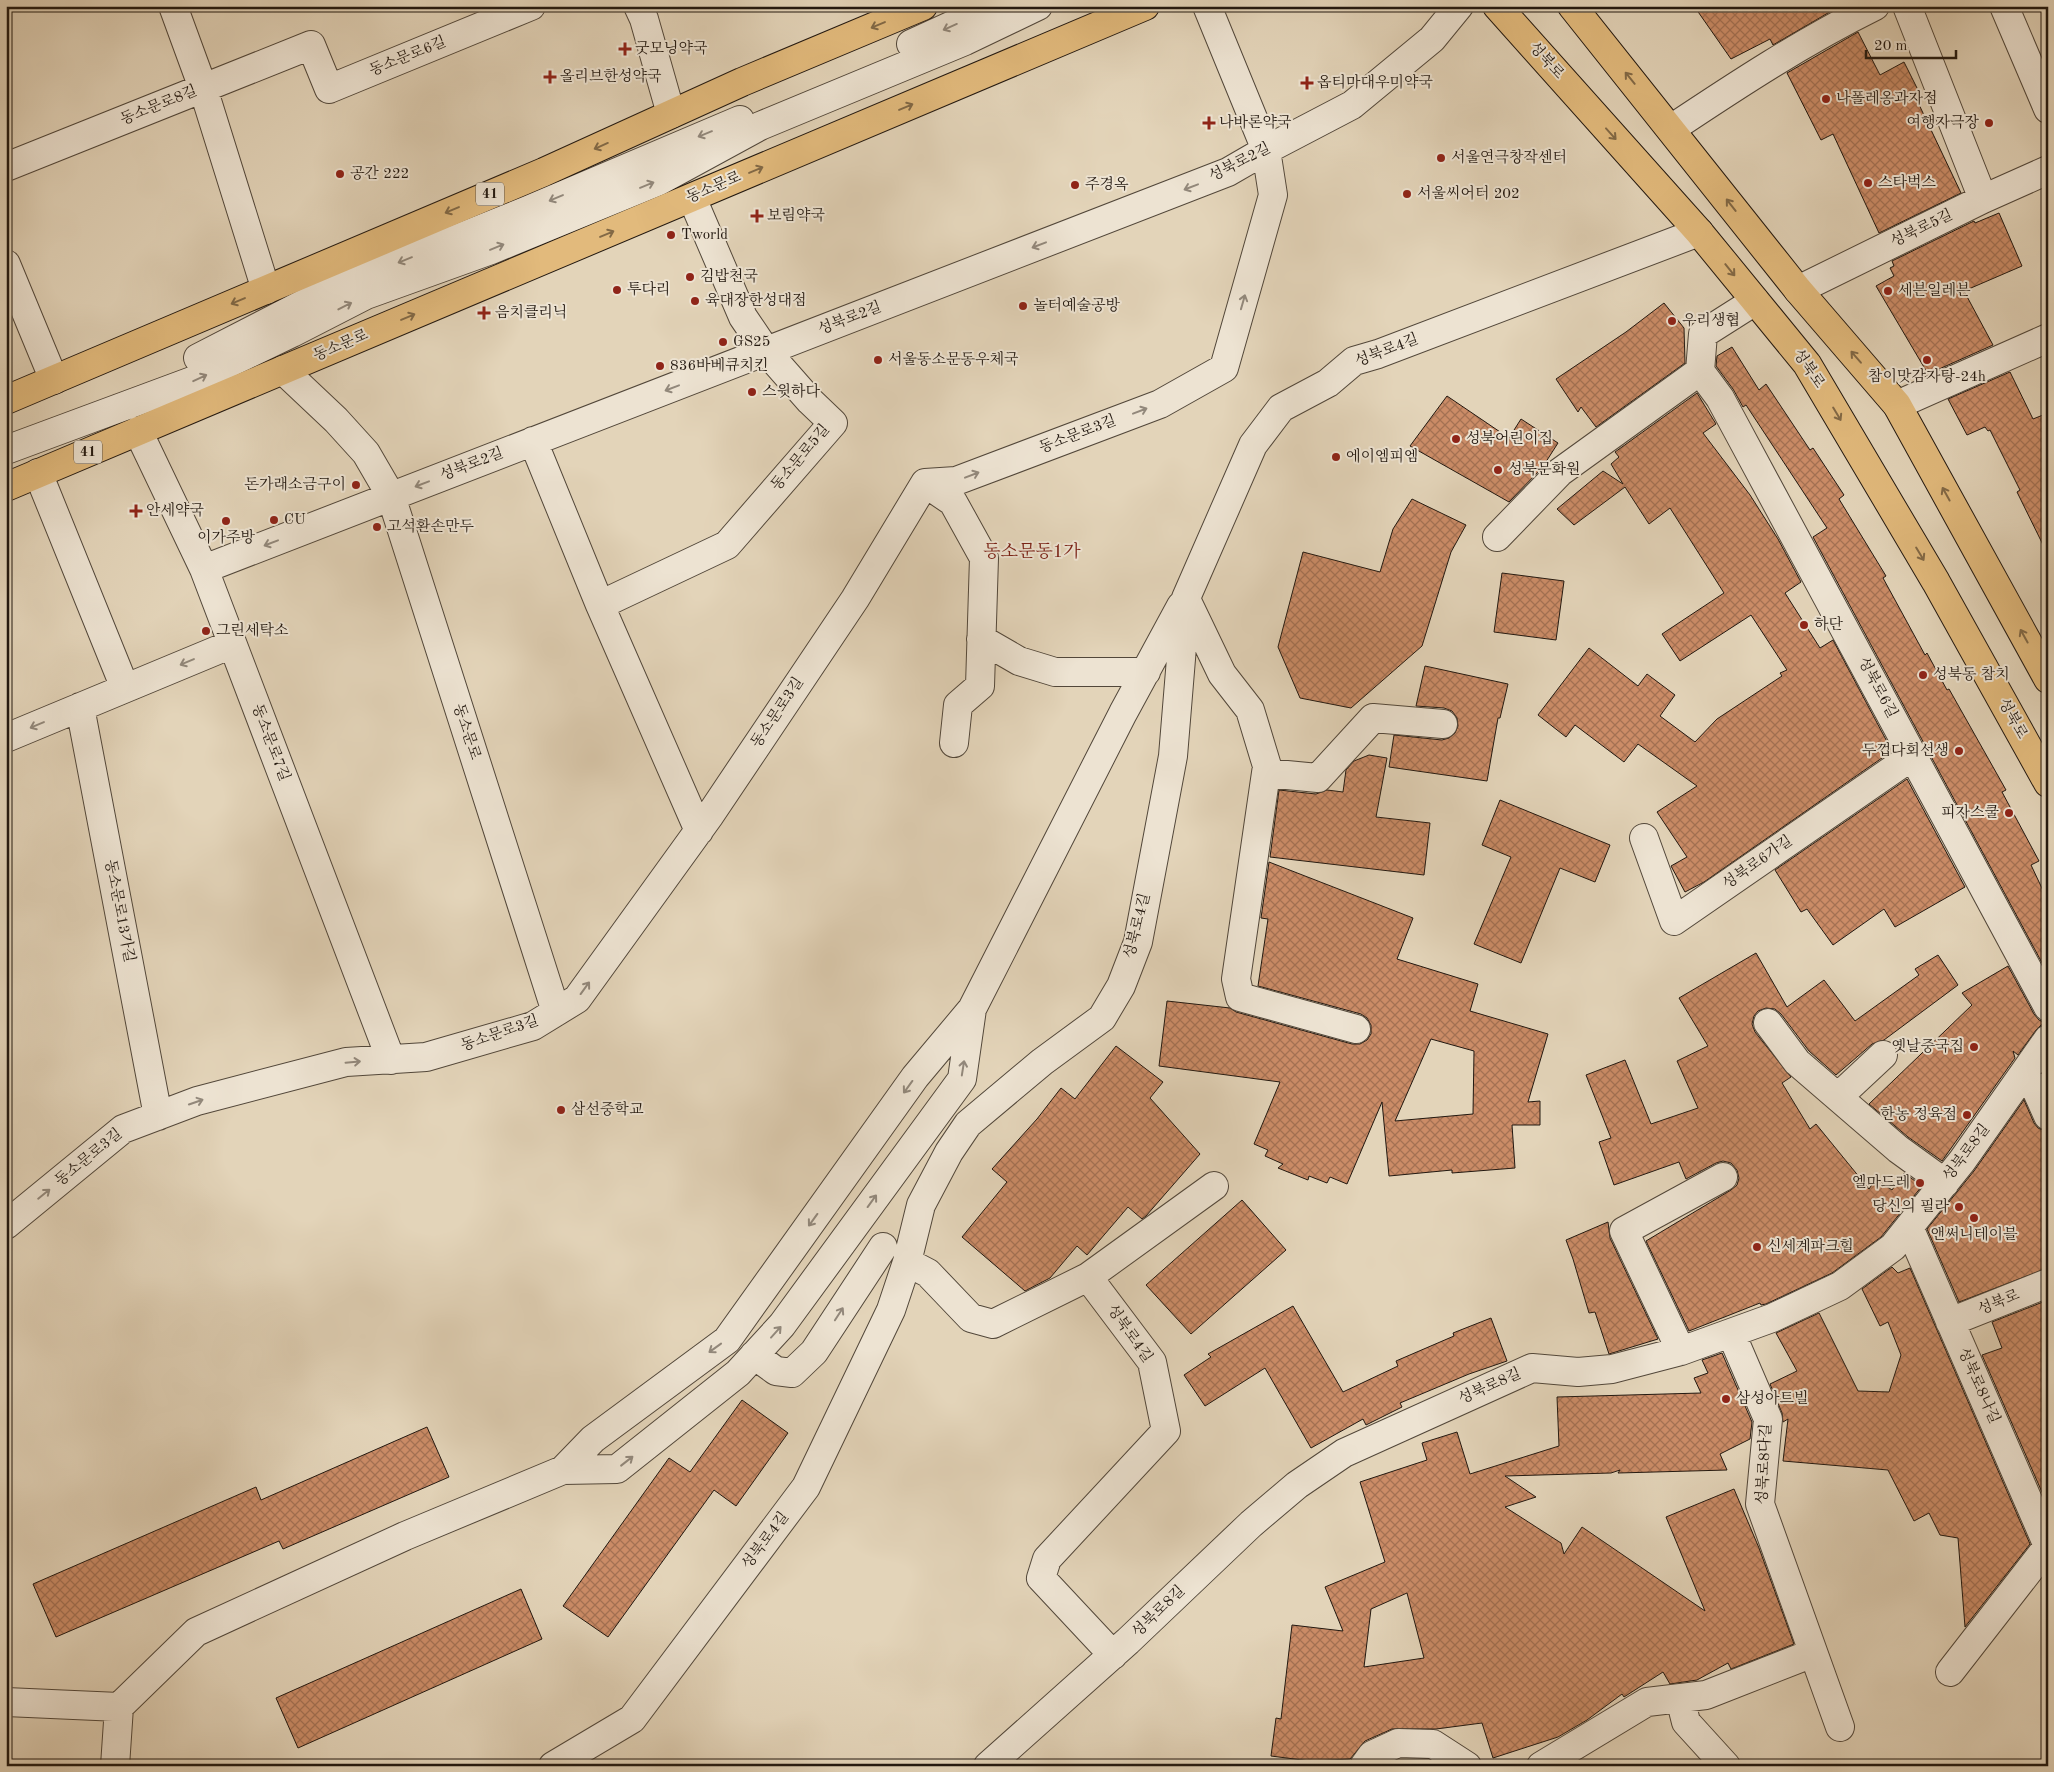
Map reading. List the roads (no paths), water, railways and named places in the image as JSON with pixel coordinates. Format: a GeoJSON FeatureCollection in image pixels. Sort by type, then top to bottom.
{"type":"FeatureCollection","features":[{"type":"Feature","properties":{"kind":"main road","name":"41"},"geometry":{"type":"LineString","coordinates":[[6,400],[544,172],[742,82],[923,6]]}},
{"type":"Feature","properties":{"kind":"main road","name":"동소문로"},"geometry":{"type":"LineString","coordinates":[[6,487],[1145,6]]}},
{"type":"Feature","properties":{"kind":"main road","name":"성북로"},"geometry":{"type":"LineString","coordinates":[[1497,6],[1699,232],[1808,364],[1936,582],[2048,783]]}},
{"type":"Feature","properties":{"kind":"main road"},"geometry":{"type":"LineString","coordinates":[[1572,6],[1802,295],[1897,405],[2048,679]]}},
{"type":"Feature","properties":{"kind":"main road"},"geometry":{"type":"LineString","coordinates":[[1762,309],[1802,295]]}},
{"type":"Feature","properties":{"kind":"street"},"geometry":{"type":"LineString","coordinates":[[173,6],[203,88],[266,290]]}},
{"type":"Feature","properties":{"kind":"street","name":"동소문로6길"},"geometry":{"type":"LineString","coordinates":[[311,45],[329,89],[531,6]]}},
{"type":"Feature","properties":{"kind":"street"},"geometry":{"type":"LineString","coordinates":[[638,6],[644,19],[671,114]]}},
{"type":"Feature","properties":{"kind":"street"},"geometry":{"type":"LineString","coordinates":[[6,442],[164,376],[336,288],[519,214],[755,114],[994,6]]}},
{"type":"Feature","properties":{"kind":"street"},"geometry":{"type":"LineString","coordinates":[[6,450],[192,381],[366,295],[491,250],[659,181],[760,126],[966,41],[1038,6]]}},
{"type":"Feature","properties":{"kind":"street","name":"동소문로3길"},"geometry":{"type":"LineString","coordinates":[[6,1225],[123,1129],[197,1101],[346,1062],[426,1057],[533,1026],[577,999],[698,831],[855,599],[925,483],[956,482],[1151,407],[1224,368],[1273,195],[1266,150],[1207,6]]}},
{"type":"Feature","properties":{"kind":"street","name":"성북로2길"},"geometry":{"type":"LineString","coordinates":[[204,569],[1228,172],[1352,105],[1432,39],[1460,6]]}},
{"type":"Feature","properties":{"kind":"street"},"geometry":{"type":"LineString","coordinates":[[1671,129],[1847,12],[1875,6]]}},
{"type":"Feature","properties":{"kind":"street"},"geometry":{"type":"LineString","coordinates":[[1907,6],[1983,198]]}},
{"type":"Feature","properties":{"kind":"street"},"geometry":{"type":"LineString","coordinates":[[2004,6],[2048,109]]}},
{"type":"Feature","properties":{"kind":"street","name":"동소문로8길"},"geometry":{"type":"LineString","coordinates":[[6,167],[311,45]]}},
{"type":"Feature","properties":{"kind":"street","name":"성북로5길"},"geometry":{"type":"LineString","coordinates":[[1802,295],[1983,198],[2048,170]]}},
{"type":"Feature","properties":{"kind":"street","name":"동소문로5길"},"geometry":{"type":"LineString","coordinates":[[600,605],[727,545],[833,423],[810,401],[766,351],[743,317],[692,198]]}},
{"type":"Feature","properties":{"kind":"street","name":"성북로4길"},"geometry":{"type":"LineString","coordinates":[[552,1766],[632,1719],[806,1487],[891,1310],[907,1262],[921,1205],[949,1152],[968,1124],[1042,1062],[1102,1018],[1121,986],[1138,942],[1173,756],[1186,598],[1254,445],[1281,408],[1328,383],[1354,361],[1378,354],[1699,232]]}},
{"type":"Feature","properties":{"kind":"street"},"geometry":{"type":"LineString","coordinates":[[6,264],[54,380]]}},
{"type":"Feature","properties":{"kind":"street"},"geometry":{"type":"LineString","coordinates":[[1496,537],[1560,472],[1700,371],[1702,334],[1762,309]]}},
{"type":"Feature","properties":{"kind":"street"},"geometry":{"type":"LineString","coordinates":[[1897,405],[2048,338]]}},
{"type":"Feature","properties":{"kind":"street","name":"동소문로"},"geometry":{"type":"LineString","coordinates":[[283,370],[336,420],[366,453],[391,496],[556,1012]]}},
{"type":"Feature","properties":{"kind":"street","name":"성북로6길"},"geometry":{"type":"LineString","coordinates":[[1700,371],[1720,398],[1914,755],[2048,1007]]}},
{"type":"Feature","properties":{"kind":"street","name":"동소문로7길"},"geometry":{"type":"LineString","coordinates":[[138,431],[204,569],[391,1060]]}},
{"type":"Feature","properties":{"kind":"street"},"geometry":{"type":"LineString","coordinates":[[532,441],[600,605],[698,831]]}},
{"type":"Feature","properties":{"kind":"street"},"geometry":{"type":"LineString","coordinates":[[38,473],[125,688]]}},
{"type":"Feature","properties":{"kind":"street"},"geometry":{"type":"LineString","coordinates":[[925,483],[953,502],[984,558],[980,686],[958,705],[954,743]]}},
{"type":"Feature","properties":{"kind":"street"},"geometry":{"type":"LineString","coordinates":[[564,1470],[592,1439],[727,1340],[915,1077],[972,1009],[1186,598]]}},
{"type":"Feature","properties":{"kind":"street"},"geometry":{"type":"LineString","coordinates":[[1186,598],[1222,674],[1250,710],[1267,766],[1236,979],[1240,997],[1356,1029]]}},
{"type":"Feature","properties":{"kind":"street"},"geometry":{"type":"LineString","coordinates":[[981,639],[1020,661],[1055,672],[1146,672]]}},
{"type":"Feature","properties":{"kind":"street"},"geometry":{"type":"LineString","coordinates":[[6,738],[232,644]]}},
{"type":"Feature","properties":{"kind":"street","name":"동소문로13가길"},"geometry":{"type":"LineString","coordinates":[[80,707],[158,1116]]}},
{"type":"Feature","properties":{"kind":"street"},"geometry":{"type":"LineString","coordinates":[[1266,773],[1318,778],[1374,718],[1443,724]]}},
{"type":"Feature","properties":{"kind":"street","name":"성북로6가길"},"geometry":{"type":"LineString","coordinates":[[1644,838],[1674,921],[1914,755]]}},
{"type":"Feature","properties":{"kind":"street"},"geometry":{"type":"LineString","coordinates":[[115,1766],[119,1707],[196,1632],[405,1536],[564,1470],[617,1469],[738,1373],[782,1325],[962,1079],[972,1009]]}},
{"type":"Feature","properties":{"kind":"street"},"geometry":{"type":"LineString","coordinates":[[1768,1023],[1797,1062],[1898,1149],[1945,1183]]}},
{"type":"Feature","properties":{"kind":"street","name":"성북로8길"},"geometry":{"type":"LineString","coordinates":[[988,1766],[1113,1655],[1251,1524],[1297,1485],[1344,1453],[1532,1368],[1578,1372],[1612,1369],[1681,1351],[1772,1318],[1840,1286],[1893,1247],[1945,1183],[2048,1039]]}},
{"type":"Feature","properties":{"kind":"street"},"geometry":{"type":"LineString","coordinates":[[1838,1097],[1884,1055]]}},
{"type":"Feature","properties":{"kind":"street"},"geometry":{"type":"LineString","coordinates":[[2023,1075],[2035,1087],[2048,1116]]}},
{"type":"Feature","properties":{"kind":"street"},"geometry":{"type":"LineString","coordinates":[[1681,1351],[1624,1231],[1723,1177]]}},
{"type":"Feature","properties":{"kind":"street"},"geometry":{"type":"LineString","coordinates":[[907,1262],[928,1273],[972,1318],[993,1324],[1088,1277],[1214,1186]]}},
{"type":"Feature","properties":{"kind":"street","name":"성북로8나길"},"geometry":{"type":"LineString","coordinates":[[1909,1227],[2048,1546],[1950,1672]]}},
{"type":"Feature","properties":{"kind":"street"},"geometry":{"type":"LineString","coordinates":[[754,1355],[776,1371],[792,1373],[814,1352],[883,1247]]}},
{"type":"Feature","properties":{"kind":"street","name":"성북로4길"},"geometry":{"type":"LineString","coordinates":[[1088,1277],[1152,1362],[1166,1431],[1047,1559],[1041,1578],[1113,1655]]}},
{"type":"Feature","properties":{"kind":"street","name":"성북로"},"geometry":{"type":"LineString","coordinates":[[1950,1322],[2048,1283]]}},
{"type":"Feature","properties":{"kind":"street","name":"성북로8다길"},"geometry":{"type":"LineString","coordinates":[[1731,1333],[1768,1420],[1760,1504],[1840,1727]]}},
{"type":"Feature","properties":{"kind":"street"},"geometry":{"type":"LineString","coordinates":[[1541,1766],[1647,1702],[1706,1695],[1813,1653]]}},
{"type":"Feature","properties":{"kind":"street"},"geometry":{"type":"LineString","coordinates":[[1680,1698],[1686,1722],[1726,1766]]}},
{"type":"Feature","properties":{"kind":"street"},"geometry":{"type":"LineString","coordinates":[[6,1702],[119,1707]]}},
{"type":"Feature","properties":{"kind":"street"},"geometry":{"type":"LineString","coordinates":[[1364,1766],[1372,1755],[1398,1743],[1433,1744],[1467,1766]]}},
{"type":"Feature","properties":{"kind":"place","name":"굿모닝약국"},"geometry":{"type":"Point","coordinates":[625,49]}},
{"type":"Feature","properties":{"kind":"place","name":"올리브한성약국"},"geometry":{"type":"Point","coordinates":[550,77]}},
{"type":"Feature","properties":{"kind":"place","name":"옵티마대우미약국"},"geometry":{"type":"Point","coordinates":[1307,83]}},
{"type":"Feature","properties":{"kind":"place","name":"나폴레옹과자점"},"geometry":{"type":"Point","coordinates":[1826,99]}},
{"type":"Feature","properties":{"kind":"place","name":"나바론약국"},"geometry":{"type":"Point","coordinates":[1209,123]}},
{"type":"Feature","properties":{"kind":"place","name":"여행자극장"},"geometry":{"type":"Point","coordinates":[1989,123]}},
{"type":"Feature","properties":{"kind":"place","name":"서울연극창작센터"},"geometry":{"type":"Point","coordinates":[1441,158]}},
{"type":"Feature","properties":{"kind":"place","name":"공간 222"},"geometry":{"type":"Point","coordinates":[340,174]}},
{"type":"Feature","properties":{"kind":"place","name":"스타벅스"},"geometry":{"type":"Point","coordinates":[1868,183]}},
{"type":"Feature","properties":{"kind":"place","name":"주경옥"},"geometry":{"type":"Point","coordinates":[1075,185]}},
{"type":"Feature","properties":{"kind":"place","name":"서울씨어터 202"},"geometry":{"type":"Point","coordinates":[1407,194]}},
{"type":"Feature","properties":{"kind":"place","name":"보림약국"},"geometry":{"type":"Point","coordinates":[757,216]}},
{"type":"Feature","properties":{"kind":"place","name":"Tworld"},"geometry":{"type":"Point","coordinates":[671,235]}},
{"type":"Feature","properties":{"kind":"place","name":"김밥천국"},"geometry":{"type":"Point","coordinates":[690,277]}},
{"type":"Feature","properties":{"kind":"place","name":"투다리"},"geometry":{"type":"Point","coordinates":[617,290]}},
{"type":"Feature","properties":{"kind":"place","name":"세븐일레븐"},"geometry":{"type":"Point","coordinates":[1888,291]}},
{"type":"Feature","properties":{"kind":"place","name":"육대장한성대점"},"geometry":{"type":"Point","coordinates":[695,301]}},
{"type":"Feature","properties":{"kind":"place","name":"놀터예술공방"},"geometry":{"type":"Point","coordinates":[1023,306]}},
{"type":"Feature","properties":{"kind":"place","name":"음치클리닉"},"geometry":{"type":"Point","coordinates":[484,313]}},
{"type":"Feature","properties":{"kind":"place","name":"우리생협"},"geometry":{"type":"Point","coordinates":[1672,321]}},
{"type":"Feature","properties":{"kind":"place","name":"GS25"},"geometry":{"type":"Point","coordinates":[723,342]}},
{"type":"Feature","properties":{"kind":"place","name":"서울동소문동우체국"},"geometry":{"type":"Point","coordinates":[878,360]}},
{"type":"Feature","properties":{"kind":"place","name":"참이맛감자탕-24h"},"geometry":{"type":"Point","coordinates":[1927,360]}},
{"type":"Feature","properties":{"kind":"place","name":"836바베큐치킨"},"geometry":{"type":"Point","coordinates":[660,366]}},
{"type":"Feature","properties":{"kind":"place","name":"스윗하다"},"geometry":{"type":"Point","coordinates":[752,392]}},
{"type":"Feature","properties":{"kind":"place","name":"성북어린이집"},"geometry":{"type":"Point","coordinates":[1456,439]}},
{"type":"Feature","properties":{"kind":"place","name":"에이엠피엠"},"geometry":{"type":"Point","coordinates":[1336,457]}},
{"type":"Feature","properties":{"kind":"place","name":"성북문화원"},"geometry":{"type":"Point","coordinates":[1498,470]}},
{"type":"Feature","properties":{"kind":"place","name":"돈가래소금구이"},"geometry":{"type":"Point","coordinates":[356,485]}},
{"type":"Feature","properties":{"kind":"place","name":"안세약국"},"geometry":{"type":"Point","coordinates":[136,511]}},
{"type":"Feature","properties":{"kind":"place","name":"CU"},"geometry":{"type":"Point","coordinates":[274,520]}},
{"type":"Feature","properties":{"kind":"place","name":"이가주방"},"geometry":{"type":"Point","coordinates":[226,521]}},
{"type":"Feature","properties":{"kind":"place","name":"고석환손만두"},"geometry":{"type":"Point","coordinates":[377,527]}},
{"type":"Feature","properties":{"kind":"place","name":"하단"},"geometry":{"type":"Point","coordinates":[1804,625]}},
{"type":"Feature","properties":{"kind":"place","name":"그린세탁소"},"geometry":{"type":"Point","coordinates":[206,631]}},
{"type":"Feature","properties":{"kind":"place","name":"성북동 참치"},"geometry":{"type":"Point","coordinates":[1923,675]}},
{"type":"Feature","properties":{"kind":"place","name":"두껍다회선생"},"geometry":{"type":"Point","coordinates":[1959,751]}},
{"type":"Feature","properties":{"kind":"place","name":"피자스쿨"},"geometry":{"type":"Point","coordinates":[2009,813]}},
{"type":"Feature","properties":{"kind":"place","name":"옛날중국집"},"geometry":{"type":"Point","coordinates":[1974,1047]}},
{"type":"Feature","properties":{"kind":"place","name":"삼선중학교"},"geometry":{"type":"Point","coordinates":[561,1110]}},
{"type":"Feature","properties":{"kind":"place","name":"한농 정육점"},"geometry":{"type":"Point","coordinates":[1967,1115]}},
{"type":"Feature","properties":{"kind":"place","name":"엘마드레"},"geometry":{"type":"Point","coordinates":[1920,1183]}},
{"type":"Feature","properties":{"kind":"place","name":"당신의 필라"},"geometry":{"type":"Point","coordinates":[1959,1207]}},
{"type":"Feature","properties":{"kind":"place","name":"앤써니테이블"},"geometry":{"type":"Point","coordinates":[1974,1218]}},
{"type":"Feature","properties":{"kind":"place","name":"신세계파크힐"},"geometry":{"type":"Point","coordinates":[1757,1247]}},
{"type":"Feature","properties":{"kind":"place","name":"삼성아트빌"},"geometry":{"type":"Point","coordinates":[1726,1399]}},
{"type":"Feature","properties":{"kind":"district","name":"동소문동1가"},"geometry":{"type":"Point","coordinates":[1032,552]}}]}
